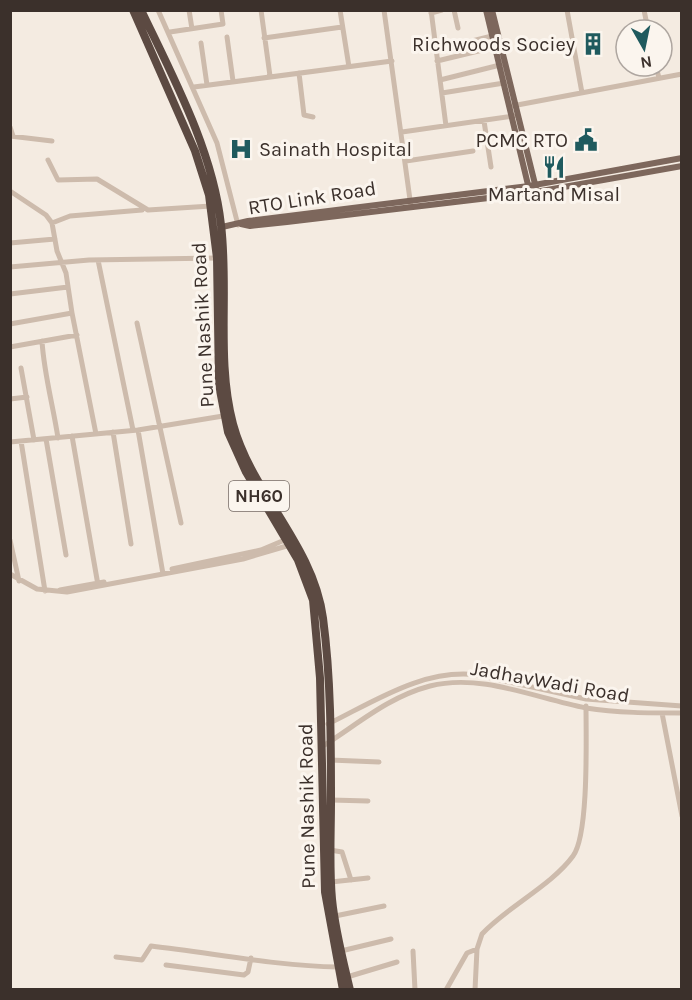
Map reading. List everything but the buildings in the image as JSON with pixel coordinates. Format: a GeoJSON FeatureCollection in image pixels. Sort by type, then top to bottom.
{"type":"FeatureCollection","features":[{"type":"Feature","properties":{"kind":"highway","name":"Pune Nashik Road"},"geometry":{"type":"LineString","coordinates":[[133,10],[195,151],[211,206],[217,258],[218,361],[223,416],[246,472],[292,541]]}},
{"type":"Feature","properties":{"kind":"highway","name":"Pune Nashik Road"},"geometry":{"type":"LineString","coordinates":[[141,10],[201,147],[215,189],[222,227],[226,373],[233,424],[252,467],[292,541],[313,600],[331,800],[330,850],[334,916],[350,990]]}},
{"type":"Feature","properties":{"kind":"highway","name":"Pune Nashik Road"},"geometry":{"type":"LineString","coordinates":[[327,759],[325,892],[343,990]]}},
{"type":"Feature","properties":{"kind":"main road"},"geometry":{"type":"LineString","coordinates":[[486,10],[504,83],[513,105]]}},
{"type":"Feature","properties":{"kind":"main road"},"geometry":{"type":"LineString","coordinates":[[492,10],[533,189]]}},
{"type":"Feature","properties":{"kind":"main road","name":"RTO Link Road"},"geometry":{"type":"LineString","coordinates":[[533,189],[681,158]]}},
{"type":"Feature","properties":{"kind":"main road","name":"RTO Link Road"},"geometry":{"type":"LineString","coordinates":[[222,227],[259,225],[533,189],[681,166]]}},
{"type":"Feature","properties":{"kind":"street"},"geometry":{"type":"LineString","coordinates":[[158,10],[170,32],[217,143],[240,225]]}},
{"type":"Feature","properties":{"kind":"street"},"geometry":{"type":"LineString","coordinates":[[189,10],[192,29]]}},
{"type":"Feature","properties":{"kind":"street"},"geometry":{"type":"LineString","coordinates":[[170,32],[223,24],[221,10]]}},
{"type":"Feature","properties":{"kind":"street"},"geometry":{"type":"LineString","coordinates":[[261,10],[270,76]]}},
{"type":"Feature","properties":{"kind":"street"},"geometry":{"type":"LineString","coordinates":[[340,10],[349,67]]}},
{"type":"Feature","properties":{"kind":"street"},"geometry":{"type":"LineString","coordinates":[[384,10],[410,204]]}},
{"type":"Feature","properties":{"kind":"street"},"geometry":{"type":"LineString","coordinates":[[442,10],[431,12],[446,126]]}},
{"type":"Feature","properties":{"kind":"street"},"geometry":{"type":"LineString","coordinates":[[454,10],[458,28]]}},
{"type":"Feature","properties":{"kind":"street"},"geometry":{"type":"LineString","coordinates":[[567,10],[582,93]]}},
{"type":"Feature","properties":{"kind":"street"},"geometry":{"type":"LineString","coordinates":[[264,38],[342,27]]}},
{"type":"Feature","properties":{"kind":"street"},"geometry":{"type":"LineString","coordinates":[[436,50],[492,36]]}},
{"type":"Feature","properties":{"kind":"street"},"geometry":{"type":"LineString","coordinates":[[227,37],[233,81]]}},
{"type":"Feature","properties":{"kind":"street"},"geometry":{"type":"LineString","coordinates":[[201,43],[207,85]]}},
{"type":"Feature","properties":{"kind":"street"},"geometry":{"type":"LineString","coordinates":[[437,61],[495,47]]}},
{"type":"Feature","properties":{"kind":"street"},"geometry":{"type":"LineString","coordinates":[[194,87],[392,61]]}},
{"type":"Feature","properties":{"kind":"street"},"geometry":{"type":"LineString","coordinates":[[440,80],[500,65]]}},
{"type":"Feature","properties":{"kind":"street"},"geometry":{"type":"LineString","coordinates":[[298,73],[304,115],[313,117]]}},
{"type":"Feature","properties":{"kind":"street"},"geometry":{"type":"LineString","coordinates":[[513,105],[659,78]]}},
{"type":"Feature","properties":{"kind":"street"},"geometry":{"type":"LineString","coordinates":[[442,93],[504,83]]}},
{"type":"Feature","properties":{"kind":"street"},"geometry":{"type":"LineString","coordinates":[[402,132],[516,115]]}},
{"type":"Feature","properties":{"kind":"street"},"geometry":{"type":"LineString","coordinates":[[484,121],[491,167]]}},
{"type":"Feature","properties":{"kind":"street"},"geometry":{"type":"LineString","coordinates":[[10,127],[12,136],[52,141]]}},
{"type":"Feature","properties":{"kind":"street"},"geometry":{"type":"LineString","coordinates":[[406,161],[472,151]]}},
{"type":"Feature","properties":{"kind":"street"},"geometry":{"type":"LineString","coordinates":[[48,160],[58,180],[97,178],[144,210]]}},
{"type":"Feature","properties":{"kind":"street"},"geometry":{"type":"LineString","coordinates":[[10,191],[46,215],[52,223],[68,287],[96,434]]}},
{"type":"Feature","properties":{"kind":"street"},"geometry":{"type":"LineString","coordinates":[[52,223],[70,216],[211,206]]}},
{"type":"Feature","properties":{"kind":"street"},"geometry":{"type":"LineString","coordinates":[[10,243],[55,239]]}},
{"type":"Feature","properties":{"kind":"street"},"geometry":{"type":"LineString","coordinates":[[10,267],[98,260],[217,258]]}},
{"type":"Feature","properties":{"kind":"street"},"geometry":{"type":"LineString","coordinates":[[98,260],[136,430],[162,572]]}},
{"type":"Feature","properties":{"kind":"street"},"geometry":{"type":"LineString","coordinates":[[10,294],[68,287]]}},
{"type":"Feature","properties":{"kind":"street"},"geometry":{"type":"LineString","coordinates":[[10,324],[72,313]]}},
{"type":"Feature","properties":{"kind":"street"},"geometry":{"type":"LineString","coordinates":[[137,322],[181,523]]}},
{"type":"Feature","properties":{"kind":"street"},"geometry":{"type":"LineString","coordinates":[[10,347],[76,335]]}},
{"type":"Feature","properties":{"kind":"street"},"geometry":{"type":"LineString","coordinates":[[42,341],[43,367],[51,391],[58,438]]}},
{"type":"Feature","properties":{"kind":"street"},"geometry":{"type":"LineString","coordinates":[[21,368],[34,440]]}},
{"type":"Feature","properties":{"kind":"street"},"geometry":{"type":"LineString","coordinates":[[10,399],[27,397]]}},
{"type":"Feature","properties":{"kind":"street"},"geometry":{"type":"LineString","coordinates":[[10,442],[136,430],[223,416]]}},
{"type":"Feature","properties":{"kind":"street"},"geometry":{"type":"LineString","coordinates":[[113,432],[131,544]]}},
{"type":"Feature","properties":{"kind":"street"},"geometry":{"type":"LineString","coordinates":[[72,436],[98,585]]}},
{"type":"Feature","properties":{"kind":"street"},"geometry":{"type":"LineString","coordinates":[[46,439],[66,555]]}},
{"type":"Feature","properties":{"kind":"street"},"geometry":{"type":"LineString","coordinates":[[21,441],[45,591]]}},
{"type":"Feature","properties":{"kind":"street"},"geometry":{"type":"LineString","coordinates":[[10,540],[19,580]]}},
{"type":"Feature","properties":{"kind":"street"},"geometry":{"type":"LineString","coordinates":[[10,574],[45,591],[67,592],[253,556],[292,541]]}},
{"type":"Feature","properties":{"kind":"street","name":"JadhavWadi Road"},"geometry":{"type":"LineString","coordinates":[[325,726],[411,684],[456,674],[478,675],[586,699],[681,706]]}},
{"type":"Feature","properties":{"kind":"street","name":"JadhavWadi Road"},"geometry":{"type":"LineString","coordinates":[[326,744],[395,700],[449,682],[473,682],[586,708],[681,713]]}},
{"type":"Feature","properties":{"kind":"street"},"geometry":{"type":"LineString","coordinates":[[476,990],[477,949],[487,928],[566,865],[578,848],[582,817],[586,699]]}},
{"type":"Feature","properties":{"kind":"street"},"geometry":{"type":"LineString","coordinates":[[662,705],[681,816]]}},
{"type":"Feature","properties":{"kind":"street"},"geometry":{"type":"LineString","coordinates":[[327,759],[379,762]]}},
{"type":"Feature","properties":{"kind":"street"},"geometry":{"type":"LineString","coordinates":[[331,800],[368,801]]}},
{"type":"Feature","properties":{"kind":"street"},"geometry":{"type":"LineString","coordinates":[[330,850],[342,852],[351,880]]}},
{"type":"Feature","properties":{"kind":"street"},"geometry":{"type":"LineString","coordinates":[[331,882],[368,878]]}},
{"type":"Feature","properties":{"kind":"street"},"geometry":{"type":"LineString","coordinates":[[334,916],[384,906]]}},
{"type":"Feature","properties":{"kind":"street"},"geometry":{"type":"LineString","coordinates":[[341,951],[391,939]]}},
{"type":"Feature","properties":{"kind":"street"},"geometry":{"type":"LineString","coordinates":[[116,957],[142,960],[151,946],[251,958],[294,967],[338,967]]}},
{"type":"Feature","properties":{"kind":"street"},"geometry":{"type":"LineString","coordinates":[[446,990],[467,953],[477,949]]}},
{"type":"Feature","properties":{"kind":"street"},"geometry":{"type":"LineString","coordinates":[[413,951],[415,990]]}},
{"type":"Feature","properties":{"kind":"street"},"geometry":{"type":"LineString","coordinates":[[166,965],[244,975],[248,972],[251,958]]}},
{"type":"Feature","properties":{"kind":"street"},"geometry":{"type":"LineString","coordinates":[[347,977],[397,962]]}},
{"type":"Feature","properties":{"kind":"place","name":"Richwoods Sociey"},"geometry":{"type":"Point","coordinates":[593,44]}},
{"type":"Feature","properties":{"kind":"place","name":"PCMC RTO"},"geometry":{"type":"Point","coordinates":[586,140]}},
{"type":"Feature","properties":{"kind":"place","name":"Sainath Hospital"},"geometry":{"type":"Point","coordinates":[241,149]}},
{"type":"Feature","properties":{"kind":"place","name":"Martand Misal"},"geometry":{"type":"Point","coordinates":[554,167]}}]}
